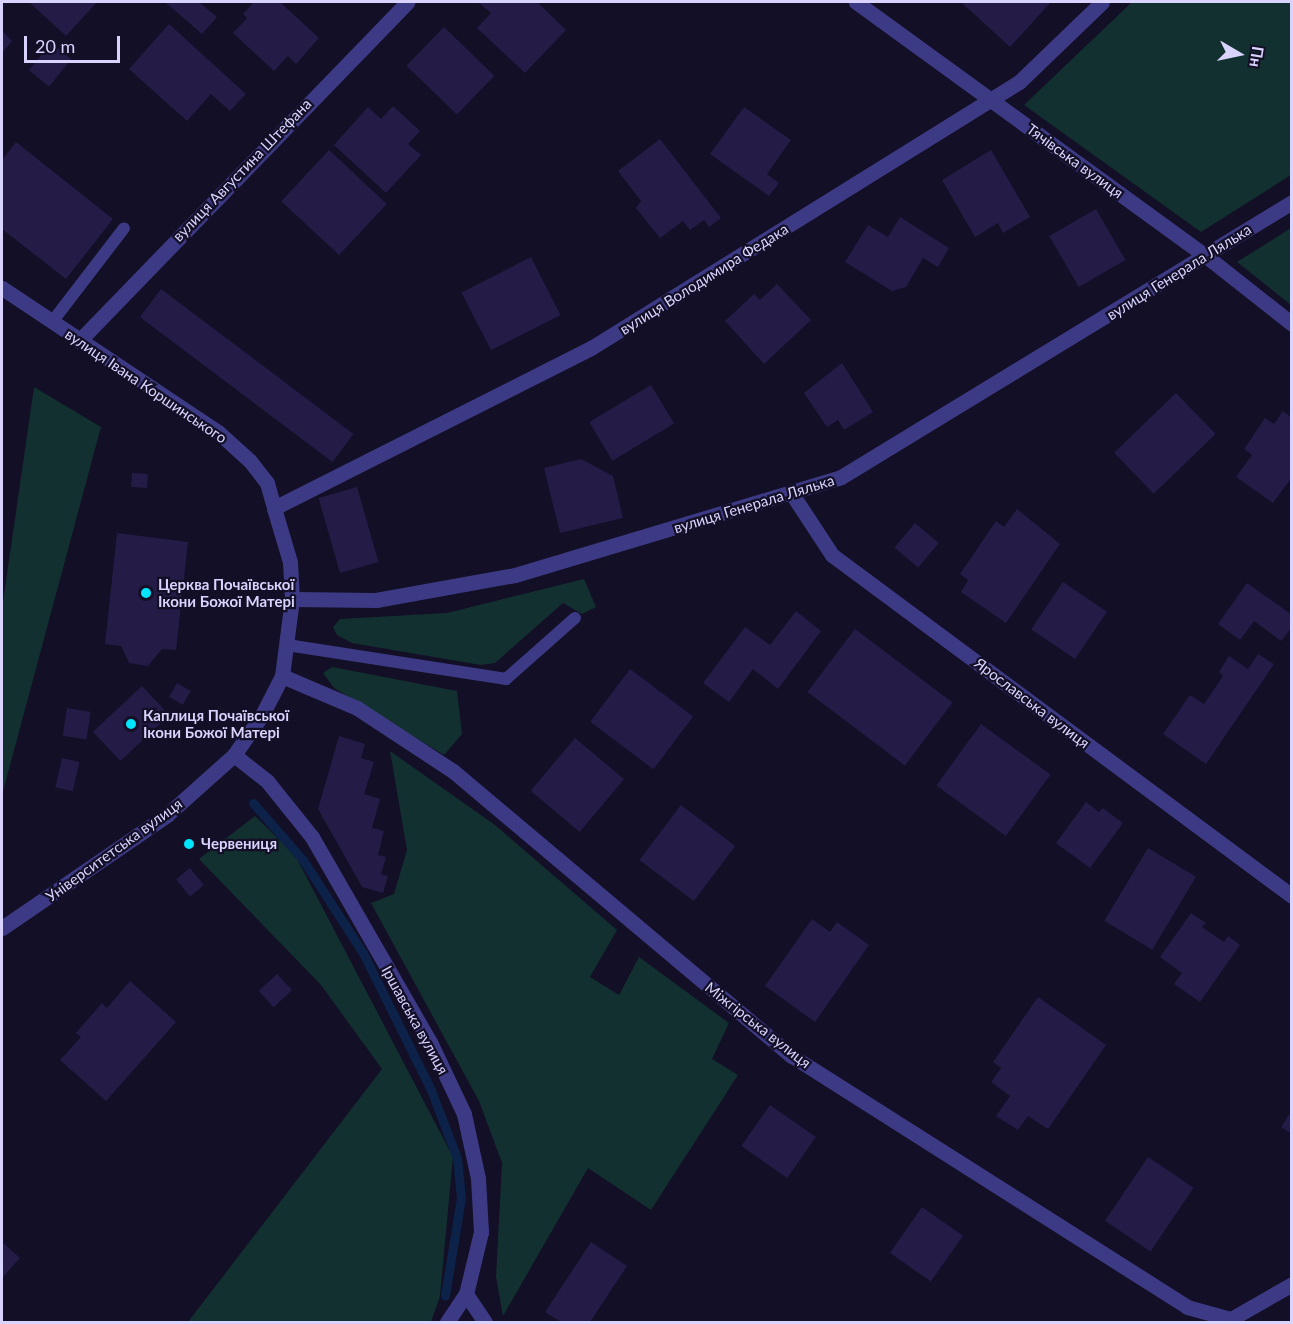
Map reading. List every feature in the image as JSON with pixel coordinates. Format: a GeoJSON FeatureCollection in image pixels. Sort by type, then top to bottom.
{"type":"FeatureCollection","features":[{"type":"Feature","properties":{"kind":"street","name":"вулиця Августина Штефана"},"geometry":{"type":"LineString","coordinates":[[79,341],[407,2]]}},
{"type":"Feature","properties":{"kind":"street","name":"Тячівська вулиця"},"geometry":{"type":"LineString","coordinates":[[856,2],[1206,256],[1292,324]]}},
{"type":"Feature","properties":{"kind":"street","name":"вулиця Володимира Федака"},"geometry":{"type":"LineString","coordinates":[[274,508],[591,348],[1019,82],[1102,2]]}},
{"type":"Feature","properties":{"kind":"street","name":"вулиця Генерала Лялька"},"geometry":{"type":"LineString","coordinates":[[292,599],[376,600],[515,575],[792,494],[841,477],[1292,202]]}},
{"type":"Feature","properties":{"kind":"street","name":"вулиця Івана Коршинського"},"geometry":{"type":"LineString","coordinates":[[2,288],[218,432],[267,483],[290,562],[292,599],[282,676]]}},
{"type":"Feature","properties":{"kind":"street","name":"Ярославська вулиця"},"geometry":{"type":"LineString","coordinates":[[792,494],[832,555],[1292,896]]}},
{"type":"Feature","properties":{"kind":"street","name":"Університетська вулиця"},"geometry":{"type":"LineString","coordinates":[[2,928],[167,815],[234,755],[262,715],[282,676]]}},
{"type":"Feature","properties":{"kind":"street","name":"Міжгірська вулиця"},"geometry":{"type":"LineString","coordinates":[[282,676],[357,708],[453,771],[792,1056],[1186,1307],[1231,1319],[1292,1284]]}},
{"type":"Feature","properties":{"kind":"street","name":"Іршавська вулиця"},"geometry":{"type":"LineString","coordinates":[[234,755],[267,781],[312,837],[430,1042],[464,1114],[478,1178],[481,1232],[466,1294],[447,1323]]}},
{"type":"Feature","properties":{"kind":"street"},"geometry":{"type":"LineString","coordinates":[[466,1294],[485,1323]]}},
{"type":"Feature","properties":{"kind":"lane"},"geometry":{"type":"LineString","coordinates":[[52,322],[124,228]]}},
{"type":"Feature","properties":{"kind":"lane"},"geometry":{"type":"LineString","coordinates":[[287,645],[506,679],[575,618]]}},
{"type":"Feature","properties":{"kind":"green space"},"geometry":{"type":"Polygon","coordinates":[[[1132,2],[1291,2],[1291,175],[1201,232],[1024,105],[1132,2]]]}},
{"type":"Feature","properties":{"kind":"green space"},"geometry":{"type":"Polygon","coordinates":[[[1291,228],[1291,305],[1237,262],[1291,228]]]}},
{"type":"Feature","properties":{"kind":"green space"},"geometry":{"type":"Polygon","coordinates":[[[34,387],[101,427],[2,795],[2,609],[34,387]]]}},
{"type":"Feature","properties":{"kind":"green space"},"geometry":{"type":"Polygon","coordinates":[[[584,579],[596,607],[582,614],[563,603],[495,663],[481,665],[352,643],[337,635],[333,627],[340,619],[447,613],[584,579]]]}},
{"type":"Feature","properties":{"kind":"green space"},"geometry":{"type":"Polygon","coordinates":[[[332,667],[457,691],[462,734],[444,755],[334,688],[323,673],[332,667]]]}},
{"type":"Feature","properties":{"kind":"green space"},"geometry":{"type":"Polygon","coordinates":[[[390,751],[495,825],[617,930],[590,977],[619,995],[639,957],[729,1023],[712,1059],[738,1075],[651,1210],[588,1168],[503,1316],[496,1277],[502,1163],[479,1101],[371,903],[394,894],[407,850],[390,751]]]}},
{"type":"Feature","properties":{"kind":"green space"},"geometry":{"type":"Polygon","coordinates":[[[255,816],[295,855],[453,1157],[440,1296],[431,1322],[188,1322],[382,1069],[321,985],[199,859],[255,816]]]}},
{"type":"Feature","properties":{"kind":"building"},"geometry":{"type":"Polygon","coordinates":[[[29,2],[97,2],[66,36],[29,2]]]}},
{"type":"Feature","properties":{"kind":"building"},"geometry":{"type":"Polygon","coordinates":[[[165,2],[199,2],[217,17],[202,34],[165,2]]]}},
{"type":"Feature","properties":{"kind":"building"},"geometry":{"type":"Polygon","coordinates":[[[254,2],[280,2],[319,38],[296,64],[288,56],[274,71],[233,33],[247,18],[243,14],[254,2]]]}},
{"type":"Feature","properties":{"kind":"building"},"geometry":{"type":"Polygon","coordinates":[[[478,2],[537,2],[566,30],[525,73],[477,28],[491,13],[478,2]]]}},
{"type":"Feature","properties":{"kind":"building"},"geometry":{"type":"Polygon","coordinates":[[[961,2],[1051,2],[1010,47],[961,2]]]}},
{"type":"Feature","properties":{"kind":"building"},"geometry":{"type":"Polygon","coordinates":[[[169,24],[246,94],[230,111],[211,94],[187,121],[129,69],[169,24]]]}},
{"type":"Feature","properties":{"kind":"building"},"geometry":{"type":"Polygon","coordinates":[[[444,27],[494,76],[457,114],[406,66],[444,27]]]}},
{"type":"Feature","properties":{"kind":"building"},"geometry":{"type":"Polygon","coordinates":[[[2,31],[12,41],[2,53],[2,31]]]}},
{"type":"Feature","properties":{"kind":"building"},"geometry":{"type":"Polygon","coordinates":[[[51,43],[71,59],[49,87],[29,70],[51,43]]]}},
{"type":"Feature","properties":{"kind":"building"},"geometry":{"type":"Polygon","coordinates":[[[393,106],[420,131],[408,144],[421,155],[386,193],[334,145],[368,107],[381,119],[393,106]]]}},
{"type":"Feature","properties":{"kind":"building"},"geometry":{"type":"Polygon","coordinates":[[[744,107],[791,140],[767,174],[779,183],[769,196],[710,154],[744,107]]]}},
{"type":"Feature","properties":{"kind":"building"},"geometry":{"type":"Polygon","coordinates":[[[660,139],[721,218],[709,227],[704,220],[690,230],[683,221],[660,238],[636,208],[641,201],[618,171],[660,139]]]}},
{"type":"Feature","properties":{"kind":"building"},"geometry":{"type":"Polygon","coordinates":[[[16,142],[113,219],[66,279],[2,229],[2,160],[16,142]]]}},
{"type":"Feature","properties":{"kind":"building"},"geometry":{"type":"Polygon","coordinates":[[[329,150],[387,204],[339,255],[281,201],[329,150]]]}},
{"type":"Feature","properties":{"kind":"building"},"geometry":{"type":"Polygon","coordinates":[[[991,150],[1030,217],[1003,233],[998,223],[975,237],[942,180],[991,150]]]}},
{"type":"Feature","properties":{"kind":"building"},"geometry":{"type":"Polygon","coordinates":[[[1096,209],[1126,260],[1079,287],[1049,236],[1096,209]]]}},
{"type":"Feature","properties":{"kind":"building"},"geometry":{"type":"Polygon","coordinates":[[[900,217],[949,248],[938,267],[923,258],[906,287],[892,291],[845,262],[868,225],[888,237],[900,217]]]}},
{"type":"Feature","properties":{"kind":"building"},"geometry":{"type":"Polygon","coordinates":[[[531,257],[561,315],[491,350],[462,292],[531,257]]]}},
{"type":"Feature","properties":{"kind":"building"},"geometry":{"type":"Polygon","coordinates":[[[777,284],[811,320],[764,364],[725,321],[754,294],[760,300],[777,284]]]}},
{"type":"Feature","properties":{"kind":"building"},"geometry":{"type":"Polygon","coordinates":[[[161,289],[353,434],[332,462],[140,317],[161,289]]]}},
{"type":"Feature","properties":{"kind":"building"},"geometry":{"type":"Polygon","coordinates":[[[842,363],[873,412],[844,430],[838,420],[827,427],[804,393],[842,363]]]}},
{"type":"Feature","properties":{"kind":"building"},"geometry":{"type":"Polygon","coordinates":[[[651,385],[674,424],[612,461],[589,422],[651,385]]]}},
{"type":"Feature","properties":{"kind":"building"},"geometry":{"type":"Polygon","coordinates":[[[1176,393],[1216,434],[1154,494],[1114,453],[1176,393]]]}},
{"type":"Feature","properties":{"kind":"building"},"geometry":{"type":"Polygon","coordinates":[[[1283,411],[1292,418],[1292,477],[1273,503],[1236,477],[1252,455],[1244,449],[1265,418],[1274,424],[1283,411]]]}},
{"type":"Feature","properties":{"kind":"building"},"geometry":{"type":"Polygon","coordinates":[[[581,459],[613,476],[623,518],[560,533],[544,468],[581,459]]]}},
{"type":"Feature","properties":{"kind":"building"},"geometry":{"type":"Polygon","coordinates":[[[132,473],[148,474],[147,488],[131,487],[132,473]]]}},
{"type":"Feature","properties":{"kind":"building"},"geometry":{"type":"Polygon","coordinates":[[[357,487],[378,562],[340,573],[319,498],[357,487]]]}},
{"type":"Feature","properties":{"kind":"building"},"geometry":{"type":"Polygon","coordinates":[[[1017,509],[1060,544],[1006,623],[961,592],[968,580],[960,574],[996,521],[1004,527],[1017,509]]]}},
{"type":"Feature","properties":{"kind":"building"},"geometry":{"type":"Polygon","coordinates":[[[915,523],[939,543],[918,567],[894,548],[915,523]]]}},
{"type":"Feature","properties":{"kind":"building","name":"Церква Почаївської Ікони Божої Матері"},"geometry":{"type":"Polygon","coordinates":[[[117,533],[188,542],[176,650],[162,649],[148,666],[129,663],[121,646],[105,644],[117,533]]]}},
{"type":"Feature","properties":{"kind":"building"},"geometry":{"type":"Polygon","coordinates":[[[1063,582],[1107,612],[1075,659],[1031,629],[1063,582]]]}},
{"type":"Feature","properties":{"kind":"building"},"geometry":{"type":"Polygon","coordinates":[[[1247,583],[1292,615],[1292,627],[1281,641],[1254,621],[1240,640],[1218,624],[1247,583]]]}},
{"type":"Feature","properties":{"kind":"building"},"geometry":{"type":"Polygon","coordinates":[[[796,611],[821,631],[778,689],[753,669],[729,702],[703,683],[745,627],[770,645],[796,611]]]}},
{"type":"Feature","properties":{"kind":"building"},"geometry":{"type":"Polygon","coordinates":[[[855,629],[952,702],[905,766],[807,692],[855,629]]]}},
{"type":"Feature","properties":{"kind":"building"},"geometry":{"type":"Polygon","coordinates":[[[1258,654],[1274,664],[1206,764],[1163,734],[1190,695],[1204,704],[1223,676],[1219,672],[1229,656],[1248,669],[1258,654]]]}},
{"type":"Feature","properties":{"kind":"building"},"geometry":{"type":"Polygon","coordinates":[[[630,669],[693,717],[653,769],[590,722],[630,669]]]}},
{"type":"Feature","properties":{"kind":"building"},"geometry":{"type":"Polygon","coordinates":[[[177,683],[191,691],[183,705],[169,697],[177,683]]]}},
{"type":"Feature","properties":{"kind":"building","name":"Каплиця Почаївської Ікони Божої Матері"},"geometry":{"type":"Polygon","coordinates":[[[142,686],[169,715],[120,761],[93,732],[142,686]]]}},
{"type":"Feature","properties":{"kind":"building"},"geometry":{"type":"Polygon","coordinates":[[[67,708],[91,712],[86,739],[63,736],[67,708]]]}},
{"type":"Feature","properties":{"kind":"building"},"geometry":{"type":"Polygon","coordinates":[[[981,724],[1051,775],[1006,836],[936,785],[981,724]]]}},
{"type":"Feature","properties":{"kind":"building"},"geometry":{"type":"Polygon","coordinates":[[[339,736],[365,744],[361,758],[374,762],[364,794],[380,799],[372,828],[384,831],[378,855],[386,857],[381,874],[388,876],[383,893],[362,887],[318,809],[339,736]]]}},
{"type":"Feature","properties":{"kind":"building"},"geometry":{"type":"Polygon","coordinates":[[[575,738],[624,779],[580,832],[531,791],[575,738]]]}},
{"type":"Feature","properties":{"kind":"building"},"geometry":{"type":"Polygon","coordinates":[[[62,758],[80,762],[73,791],[55,787],[62,758]]]}},
{"type":"Feature","properties":{"kind":"building"},"geometry":{"type":"Polygon","coordinates":[[[1086,802],[1099,812],[1103,808],[1123,823],[1090,868],[1056,843],[1086,802]]]}},
{"type":"Feature","properties":{"kind":"building"},"geometry":{"type":"Polygon","coordinates":[[[681,805],[735,846],[694,901],[639,860],[681,805]]]}},
{"type":"Feature","properties":{"kind":"building"},"geometry":{"type":"Polygon","coordinates":[[[1148,848],[1196,877],[1152,950],[1104,921],[1148,848]]]}},
{"type":"Feature","properties":{"kind":"building"},"geometry":{"type":"Polygon","coordinates":[[[190,868],[204,885],[190,896],[176,879],[190,868]]]}},
{"type":"Feature","properties":{"kind":"building"},"geometry":{"type":"Polygon","coordinates":[[[1191,913],[1206,923],[1202,927],[1224,942],[1228,936],[1240,945],[1200,1002],[1174,984],[1182,973],[1160,957],[1191,913]]]}},
{"type":"Feature","properties":{"kind":"building"},"geometry":{"type":"Polygon","coordinates":[[[812,919],[830,932],[837,922],[869,945],[815,1022],[765,986],[812,919]]]}},
{"type":"Feature","properties":{"kind":"building"},"geometry":{"type":"Polygon","coordinates":[[[277,974],[292,990],[274,1007],[259,991],[277,974]]]}},
{"type":"Feature","properties":{"kind":"building"},"geometry":{"type":"Polygon","coordinates":[[[130,981],[176,1022],[106,1101],[60,1060],[81,1037],[76,1033],[102,1003],[107,1008],[130,981]]]}},
{"type":"Feature","properties":{"kind":"building"},"geometry":{"type":"Polygon","coordinates":[[[1038,997],[1106,1045],[1048,1129],[1028,1116],[1018,1130],[996,1116],[1010,1096],[991,1082],[1001,1068],[993,1062],[1038,997]]]}},
{"type":"Feature","properties":{"kind":"building"},"geometry":{"type":"Polygon","coordinates":[[[770,1105],[816,1137],[787,1178],[741,1146],[770,1105]]]}},
{"type":"Feature","properties":{"kind":"building"},"geometry":{"type":"Polygon","coordinates":[[[1292,1110],[1292,1134],[1281,1127],[1292,1110]]]}},
{"type":"Feature","properties":{"kind":"building"},"geometry":{"type":"Polygon","coordinates":[[[1148,1157],[1194,1188],[1151,1252],[1105,1221],[1148,1157]]]}},
{"type":"Feature","properties":{"kind":"building"},"geometry":{"type":"Polygon","coordinates":[[[922,1207],[963,1236],[931,1282],[890,1253],[922,1207]]]}},
{"type":"Feature","properties":{"kind":"building"},"geometry":{"type":"Polygon","coordinates":[[[2,1242],[20,1258],[2,1278],[2,1242]]]}},
{"type":"Feature","properties":{"kind":"building"},"geometry":{"type":"Polygon","coordinates":[[[591,1242],[627,1266],[590,1322],[561,1322],[545,1312],[591,1242]]]}},
{"type":"Feature","properties":{"kind":"waterway"},"geometry":{"type":"LineString","coordinates":[[253,803],[303,860],[363,953],[431,1090],[457,1158],[461,1198],[445,1296]]}},
{"type":"Feature","properties":{"kind":"place","name":"Церква Почаївської Ікони Божої Матері"},"geometry":{"type":"Point","coordinates":[146,593]}},
{"type":"Feature","properties":{"kind":"place","name":"Каплиця Почаївської Ікони Божої Матері"},"geometry":{"type":"Point","coordinates":[131,724]}},
{"type":"Feature","properties":{"kind":"place","name":"Червениця"},"geometry":{"type":"Point","coordinates":[189,844]}}]}
